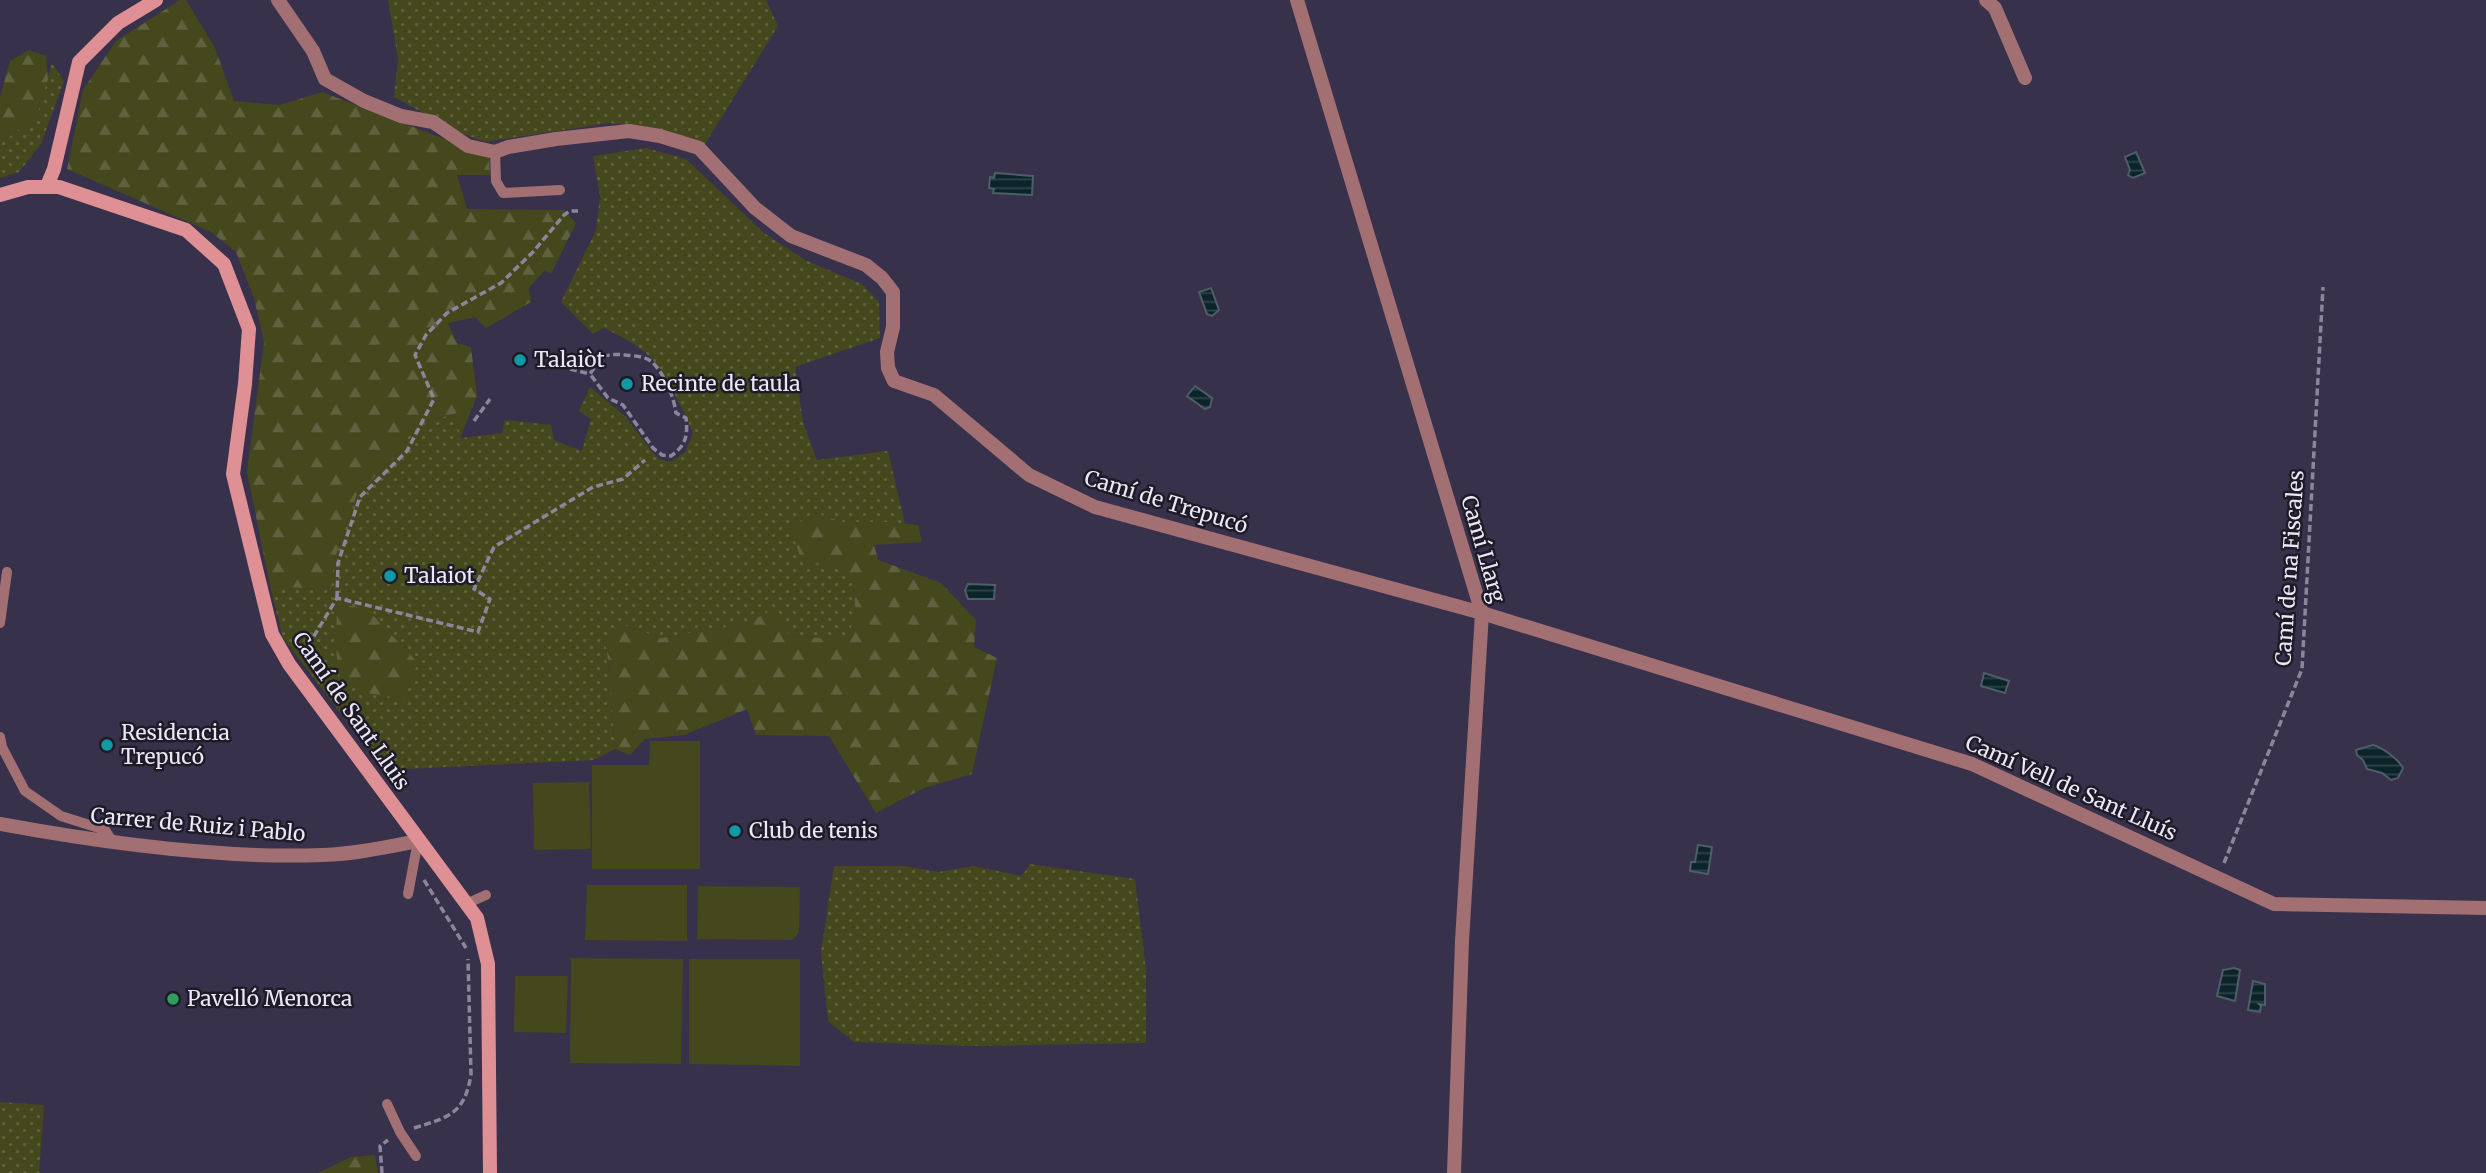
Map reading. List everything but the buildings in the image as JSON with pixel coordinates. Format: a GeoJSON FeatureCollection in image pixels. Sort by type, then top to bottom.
{"type":"FeatureCollection","features":[{"type":"Feature","properties":{"kind":"street"},"geometry":{"type":"LineString","coordinates":[[0,195],[28,187],[47,186],[54,169],[79,62],[118,23],[156,0]]}},
{"type":"Feature","properties":{"kind":"street"},"geometry":{"type":"LineString","coordinates":[[278,0],[313,51],[325,79],[401,116],[433,122],[467,146],[495,152]]}},
{"type":"Feature","properties":{"kind":"street","name":"Camí Llarg"},"geometry":{"type":"LineString","coordinates":[[1297,0],[1482,613],[1462,941],[1454,1173]]}},
{"type":"Feature","properties":{"kind":"street"},"geometry":{"type":"LineString","coordinates":[[1986,0],[1995,8],[2025,78]]}},
{"type":"Feature","properties":{"kind":"street","name":"Camí de Trepucó"},"geometry":{"type":"LineString","coordinates":[[495,152],[508,147],[556,139],[629,131],[660,136],[699,148],[755,208],[791,236],[866,265],[882,278],[893,292],[893,327],[887,352],[888,368],[894,381],[934,395],[1029,475],[1096,507],[1482,613]]}},
{"type":"Feature","properties":{"kind":"street","name":"Camí de Sant Lluis"},"geometry":{"type":"LineString","coordinates":[[47,186],[59,187],[186,230],[224,264],[249,329],[233,474],[272,634],[289,664],[421,845]]}},
{"type":"Feature","properties":{"kind":"street","name":"Camí Vell de Sant Lluís"},"geometry":{"type":"LineString","coordinates":[[1482,613],[1972,764],[2274,904],[2486,908]]}},
{"type":"Feature","properties":{"kind":"street","name":"Carrer de Ruiz i Pablo"},"geometry":{"type":"LineString","coordinates":[[0,824],[112,841],[230,853],[325,855],[421,845]]}},
{"type":"Feature","properties":{"kind":"street"},"geometry":{"type":"LineString","coordinates":[[421,845],[477,918],[488,964],[490,1173]]}},
{"type":"Feature","properties":{"kind":"lane"},"geometry":{"type":"LineString","coordinates":[[495,152],[496,181],[503,193],[560,191]]}},
{"type":"Feature","properties":{"kind":"lane"},"geometry":{"type":"LineString","coordinates":[[0,623],[7,572]]}},
{"type":"Feature","properties":{"kind":"lane"},"geometry":{"type":"LineString","coordinates":[[0,737],[2,747],[25,791],[61,816],[105,830],[112,841]]}},
{"type":"Feature","properties":{"kind":"lane"},"geometry":{"type":"LineString","coordinates":[[408,894],[421,845]]}},
{"type":"Feature","properties":{"kind":"lane"},"geometry":{"type":"LineString","coordinates":[[466,904],[486,895]]}},
{"type":"Feature","properties":{"kind":"lane"},"geometry":{"type":"LineString","coordinates":[[387,1104],[400,1132],[416,1156]]}},
{"type":"Feature","properties":{"kind":"path"},"geometry":{"type":"LineString","coordinates":[[289,664],[311,641],[337,598],[338,562],[360,497],[407,451],[434,399],[415,355],[426,335],[447,313],[501,283],[533,252],[564,215],[570,211],[578,211]]}},
{"type":"Feature","properties":{"kind":"path","name":"Camí de na Fiscales"},"geometry":{"type":"LineString","coordinates":[[2218,878],[2302,669],[2323,287]]}},
{"type":"Feature","properties":{"kind":"path"},"geometry":{"type":"LineString","coordinates":[[570,369],[590,374],[608,398],[623,405],[653,448],[662,455],[671,456],[682,448],[687,433],[686,418],[676,413],[673,396],[652,362],[638,356],[611,353],[600,359],[590,374]]}},
{"type":"Feature","properties":{"kind":"path"},"geometry":{"type":"LineString","coordinates":[[474,422],[490,399]]}},
{"type":"Feature","properties":{"kind":"path"},"geometry":{"type":"LineString","coordinates":[[337,598],[478,632],[490,598],[474,589],[494,547],[593,487],[623,479],[645,460]]}},
{"type":"Feature","properties":{"kind":"path"},"geometry":{"type":"LineString","coordinates":[[382,1173],[380,1146],[400,1132],[447,1117],[462,1106],[471,1074],[468,952],[421,875],[421,845]]}},
{"type":"Feature","properties":{"kind":"green space"},"geometry":{"type":"Polygon","coordinates":[[[180,0],[186,0],[215,48],[234,101],[280,105],[322,92],[489,156],[490,175],[457,175],[467,209],[564,210],[576,223],[551,274],[545,270],[529,288],[531,302],[486,328],[475,317],[448,323],[457,343],[471,347],[477,396],[460,438],[457,413],[410,426],[401,451],[357,494],[334,561],[331,590],[270,586],[247,472],[264,342],[254,298],[236,252],[211,232],[67,169],[83,90],[116,41],[180,0]]]}},
{"type":"Feature","properties":{"kind":"green space"},"geometry":{"type":"Polygon","coordinates":[[[388,0],[766,0],[778,26],[705,144],[656,128],[608,123],[485,142],[456,131],[394,97],[398,59],[388,0]]]}},
{"type":"Feature","properties":{"kind":"green space"},"geometry":{"type":"Polygon","coordinates":[[[29,50],[46,56],[48,79],[37,115],[0,144],[0,97],[10,61],[29,50]]]}},
{"type":"Feature","properties":{"kind":"green space"},"geometry":{"type":"Polygon","coordinates":[[[52,63],[64,81],[41,144],[19,172],[0,178],[0,144],[37,115],[52,63]]]}},
{"type":"Feature","properties":{"kind":"green space"},"geometry":{"type":"Polygon","coordinates":[[[646,148],[686,159],[764,233],[805,260],[862,284],[879,302],[880,338],[795,367],[803,422],[817,460],[888,451],[905,524],[843,522],[815,513],[803,564],[838,567],[853,583],[856,616],[846,640],[790,636],[775,609],[747,624],[661,638],[617,623],[606,640],[615,749],[594,760],[384,770],[283,638],[270,586],[330,590],[334,561],[357,494],[401,451],[410,426],[457,413],[461,438],[502,433],[505,420],[551,425],[554,440],[582,451],[591,419],[579,411],[590,387],[625,416],[660,459],[671,462],[685,452],[693,433],[674,392],[655,363],[634,344],[604,328],[593,334],[561,302],[596,230],[600,196],[593,156],[646,148]]]}},
{"type":"Feature","properties":{"kind":"green space"},"geometry":{"type":"Polygon","coordinates":[[[815,513],[843,522],[918,525],[922,542],[874,545],[878,560],[941,583],[976,620],[974,647],[997,658],[972,774],[924,788],[876,813],[829,736],[756,735],[747,709],[684,735],[645,739],[630,755],[615,749],[606,640],[617,623],[661,638],[747,624],[775,608],[790,636],[846,640],[856,616],[853,584],[838,567],[803,564],[790,528],[815,513]]]}},
{"type":"Feature","properties":{"kind":"green space"},"geometry":{"type":"Polygon","coordinates":[[[337,604],[366,608],[418,663],[403,699],[368,693],[340,681],[336,649],[337,604]]]}},
{"type":"Feature","properties":{"kind":"green space"},"geometry":{"type":"Polygon","coordinates":[[[650,741],[700,741],[700,869],[592,869],[592,765],[649,765],[650,741]]]}},
{"type":"Feature","properties":{"kind":"green space"},"geometry":{"type":"Polygon","coordinates":[[[589,782],[591,849],[534,850],[533,783],[589,782]]]}},
{"type":"Feature","properties":{"kind":"green space"},"geometry":{"type":"Polygon","coordinates":[[[1030,864],[1135,879],[1146,970],[1146,1043],[973,1046],[854,1042],[828,1021],[821,952],[834,866],[905,866],[938,872],[973,866],[1022,876],[1030,864]]]}},
{"type":"Feature","properties":{"kind":"green space"},"geometry":{"type":"Polygon","coordinates":[[[587,885],[687,885],[687,941],[585,940],[587,885]]]}},
{"type":"Feature","properties":{"kind":"green space"},"geometry":{"type":"Polygon","coordinates":[[[698,886],[800,887],[799,932],[793,940],[697,939],[698,886]]]}},
{"type":"Feature","properties":{"kind":"green space"},"geometry":{"type":"Polygon","coordinates":[[[571,958],[683,959],[681,1064],[570,1063],[571,958]]]}},
{"type":"Feature","properties":{"kind":"green space"},"geometry":{"type":"Polygon","coordinates":[[[689,959],[800,959],[800,1066],[689,1064],[689,959]]]}},
{"type":"Feature","properties":{"kind":"green space"},"geometry":{"type":"Polygon","coordinates":[[[515,976],[568,976],[566,1033],[514,1032],[515,976]]]}},
{"type":"Feature","properties":{"kind":"green space"},"geometry":{"type":"Polygon","coordinates":[[[0,1102],[44,1105],[39,1173],[0,1173],[0,1102]]]}},
{"type":"Feature","properties":{"kind":"green space"},"geometry":{"type":"Polygon","coordinates":[[[375,1155],[378,1173],[318,1173],[351,1157],[375,1155]]]}},
{"type":"Feature","properties":{"kind":"shaded area"},"geometry":{"type":"Polygon","coordinates":[[[2136,152],[2145,173],[2133,178],[2128,175],[2130,170],[2125,157],[2136,152]]]}},
{"type":"Feature","properties":{"kind":"shaded area"},"geometry":{"type":"Polygon","coordinates":[[[995,173],[1033,176],[1032,195],[993,193],[994,189],[989,188],[990,177],[994,178],[995,173]]]}},
{"type":"Feature","properties":{"kind":"shaded area"},"geometry":{"type":"Polygon","coordinates":[[[1211,288],[1219,310],[1212,316],[1207,314],[1199,292],[1211,288]]]}},
{"type":"Feature","properties":{"kind":"shaded area"},"geometry":{"type":"Polygon","coordinates":[[[1195,386],[1212,398],[1210,407],[1205,409],[1187,396],[1195,386]]]}},
{"type":"Feature","properties":{"kind":"shaded area"},"geometry":{"type":"Polygon","coordinates":[[[968,584],[995,585],[994,599],[968,599],[965,590],[968,584]]]}},
{"type":"Feature","properties":{"kind":"shaded area"},"geometry":{"type":"Polygon","coordinates":[[[1984,673],[2009,681],[2005,693],[1981,686],[1984,673]]]}},
{"type":"Feature","properties":{"kind":"shaded area"},"geometry":{"type":"Polygon","coordinates":[[[2373,745],[2401,765],[2403,768],[2398,778],[2391,780],[2382,773],[2367,769],[2356,750],[2373,745]]]}},
{"type":"Feature","properties":{"kind":"shaded area"},"geometry":{"type":"Polygon","coordinates":[[[1698,845],[1712,847],[1708,874],[1690,871],[1691,862],[1695,862],[1698,845]]]}},
{"type":"Feature","properties":{"kind":"shaded area"},"geometry":{"type":"Polygon","coordinates":[[[2223,970],[2240,970],[2235,1001],[2217,996],[2223,970]]]}},
{"type":"Feature","properties":{"kind":"shaded area"},"geometry":{"type":"Polygon","coordinates":[[[2253,981],[2265,984],[2265,1005],[2259,1004],[2260,1012],[2248,1010],[2253,981]]]}},
{"type":"Feature","properties":{"kind":"place","name":"Talaiòt"},"geometry":{"type":"Point","coordinates":[520,360]}},
{"type":"Feature","properties":{"kind":"place","name":"Recinte de taula"},"geometry":{"type":"Point","coordinates":[627,384]}},
{"type":"Feature","properties":{"kind":"place","name":"Talaiot"},"geometry":{"type":"Point","coordinates":[390,576]}},
{"type":"Feature","properties":{"kind":"place","name":"Residencia Trepucó"},"geometry":{"type":"Point","coordinates":[107,745]}},
{"type":"Feature","properties":{"kind":"place","name":"Club de tenis"},"geometry":{"type":"Point","coordinates":[735,831]}},
{"type":"Feature","properties":{"kind":"place","name":"Pavelló Menorca"},"geometry":{"type":"Point","coordinates":[173,999]}}]}
